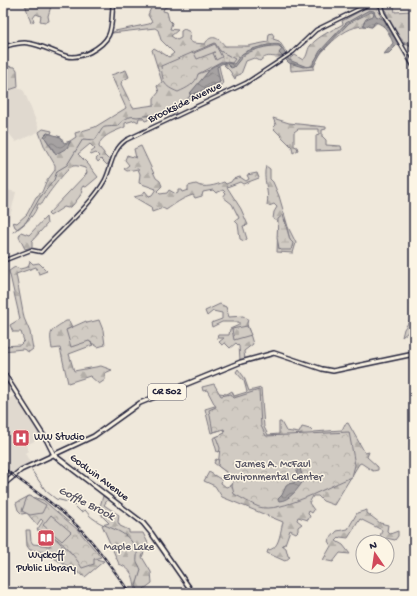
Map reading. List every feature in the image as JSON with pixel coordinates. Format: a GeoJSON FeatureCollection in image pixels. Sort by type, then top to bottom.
{"type":"FeatureCollection","features":[{"type":"Feature","properties":{"kind":"main road"},"geometry":{"type":"LineString","coordinates":[[3,47],[27,43],[67,56],[76,57],[85,54],[102,46],[108,39],[113,3]]}},
{"type":"Feature","properties":{"kind":"main road"},"geometry":{"type":"LineString","coordinates":[[380,3],[383,13],[402,43],[414,67]]}},
{"type":"Feature","properties":{"kind":"main road","name":"CR 502"},"geometry":{"type":"LineString","coordinates":[[54,455],[94,436],[144,401],[241,362],[268,354],[282,355],[322,369],[333,371],[414,354]]}},
{"type":"Feature","properties":{"kind":"main road","name":"Godwin Avenue"},"geometry":{"type":"LineString","coordinates":[[3,372],[47,441],[54,455],[142,523],[152,534],[192,593]]}},
{"type":"Feature","properties":{"kind":"main road"},"geometry":{"type":"LineString","coordinates":[[3,485],[19,471],[54,455]]}},
{"type":"Feature","properties":{"kind":"street","name":"Brookside Avenue"},"geometry":{"type":"LineString","coordinates":[[3,261],[32,250],[41,252],[98,192],[108,174],[115,152],[122,142],[241,85],[287,56],[316,30],[371,3]]}},
{"type":"Feature","properties":{"kind":"shaded area"},"geometry":{"type":"Polygon","coordinates":[[[18,87],[24,91],[40,131],[16,142],[3,126],[3,92],[18,87]]]}},
{"type":"Feature","properties":{"kind":"shaded area"},"geometry":{"type":"Polygon","coordinates":[[[3,189],[16,192],[9,221],[3,220],[3,189]]]}},
{"type":"Feature","properties":{"kind":"shaded area"},"geometry":{"type":"Polygon","coordinates":[[[14,396],[43,437],[26,445],[28,451],[25,453],[31,464],[13,473],[3,466],[3,401],[14,396]]]}},
{"type":"Feature","properties":{"kind":"green space"},"geometry":{"type":"Polygon","coordinates":[[[52,3],[48,16],[49,21],[40,21],[41,16],[36,14],[33,18],[34,21],[31,23],[25,4],[52,3]]]}},
{"type":"Feature","properties":{"kind":"green space"},"geometry":{"type":"Polygon","coordinates":[[[149,3],[157,3],[160,6],[168,3],[169,6],[164,8],[163,11],[167,12],[169,20],[172,23],[170,29],[178,30],[171,36],[177,40],[181,38],[181,31],[184,29],[190,32],[189,40],[193,43],[205,44],[210,39],[215,38],[225,46],[248,46],[268,42],[269,34],[272,33],[274,36],[273,39],[279,41],[287,53],[279,57],[269,56],[260,61],[254,58],[246,61],[241,74],[236,76],[235,79],[224,65],[234,59],[220,51],[198,74],[209,70],[202,81],[189,94],[195,94],[220,82],[216,66],[219,66],[223,84],[188,100],[175,109],[176,114],[160,114],[161,118],[156,114],[149,116],[148,120],[145,121],[143,118],[139,118],[138,122],[135,120],[125,123],[125,127],[105,137],[100,143],[99,147],[110,161],[107,165],[101,159],[98,162],[96,159],[99,156],[96,153],[91,155],[90,153],[95,149],[90,144],[78,154],[98,177],[86,187],[83,186],[81,189],[83,192],[73,205],[68,208],[64,207],[50,216],[48,214],[87,173],[85,168],[73,166],[56,183],[42,204],[38,204],[35,212],[30,218],[18,229],[15,227],[13,222],[17,223],[27,214],[36,197],[42,192],[46,182],[55,170],[55,165],[45,148],[39,132],[43,129],[52,131],[51,134],[47,133],[44,136],[54,152],[70,143],[70,141],[76,137],[75,133],[95,127],[126,108],[111,75],[126,70],[129,77],[122,81],[121,84],[133,108],[154,105],[154,98],[159,92],[157,86],[162,82],[152,50],[154,48],[169,57],[174,53],[161,40],[158,30],[155,28],[112,33],[152,22],[148,15],[151,8],[149,3]]]}},
{"type":"Feature","properties":{"kind":"green space"},"geometry":{"type":"Polygon","coordinates":[[[375,3],[382,18],[372,27],[363,26],[354,28],[339,36],[314,61],[314,69],[291,71],[290,58],[295,55],[303,60],[306,57],[310,46],[317,39],[343,24],[342,21],[375,3]]]}},
{"type":"Feature","properties":{"kind":"green space"},"geometry":{"type":"Polygon","coordinates":[[[384,3],[396,3],[394,7],[395,12],[411,11],[414,14],[414,45],[405,42],[398,35],[389,18],[384,3]]]}},
{"type":"Feature","properties":{"kind":"green space"},"geometry":{"type":"Polygon","coordinates":[[[215,43],[220,51],[235,59],[232,63],[222,61],[198,74],[193,83],[178,92],[169,88],[163,80],[161,66],[215,43]]]}},
{"type":"Feature","properties":{"kind":"green space"},"geometry":{"type":"Polygon","coordinates":[[[215,44],[222,57],[216,60],[213,53],[215,52],[197,59],[194,53],[215,44]]]}},
{"type":"Feature","properties":{"kind":"green space"},"geometry":{"type":"Polygon","coordinates":[[[3,67],[15,67],[17,70],[18,87],[3,92],[3,67]]]}},
{"type":"Feature","properties":{"kind":"green space"},"geometry":{"type":"Polygon","coordinates":[[[273,118],[289,123],[326,127],[326,129],[322,130],[322,136],[326,140],[326,145],[341,146],[342,150],[316,151],[316,135],[319,134],[319,129],[298,129],[294,132],[294,146],[297,147],[298,150],[293,153],[292,147],[273,128],[276,125],[273,118]]]}},
{"type":"Feature","properties":{"kind":"green space"},"geometry":{"type":"Polygon","coordinates":[[[141,146],[156,178],[160,181],[162,186],[157,191],[160,194],[167,193],[169,190],[176,194],[178,193],[178,190],[181,190],[182,192],[188,190],[188,186],[196,184],[206,186],[224,182],[226,184],[231,182],[233,179],[240,177],[246,181],[249,179],[247,175],[257,173],[259,178],[243,184],[240,182],[227,187],[241,209],[248,225],[243,226],[247,239],[244,241],[240,239],[238,224],[235,221],[239,218],[232,204],[223,197],[226,193],[223,190],[216,193],[213,190],[203,192],[202,196],[195,198],[193,195],[189,196],[166,210],[163,208],[152,212],[151,207],[134,197],[142,195],[145,191],[149,196],[152,195],[156,189],[139,183],[140,174],[138,169],[127,171],[124,169],[129,165],[125,160],[127,155],[136,158],[134,149],[141,146]]]}},
{"type":"Feature","properties":{"kind":"green space"},"geometry":{"type":"Polygon","coordinates":[[[266,166],[270,169],[270,179],[273,182],[279,196],[288,227],[296,243],[293,253],[277,252],[278,222],[273,219],[274,212],[277,207],[274,204],[269,206],[267,205],[268,195],[265,171],[266,166]],[[285,219],[278,238],[279,249],[290,240],[285,219]]]}},
{"type":"Feature","properties":{"kind":"green space"},"geometry":{"type":"Polygon","coordinates":[[[283,215],[290,240],[293,243],[291,250],[281,250],[279,248],[277,238],[278,219],[283,215]]]}},
{"type":"Feature","properties":{"kind":"green space"},"geometry":{"type":"Polygon","coordinates":[[[46,217],[47,224],[32,241],[32,247],[25,249],[19,237],[21,232],[29,235],[46,217]]]}},
{"type":"Feature","properties":{"kind":"green space"},"geometry":{"type":"Polygon","coordinates":[[[30,261],[33,264],[39,263],[47,271],[39,274],[36,267],[16,274],[24,318],[30,332],[33,349],[29,352],[23,349],[3,351],[3,346],[20,345],[24,341],[21,332],[13,332],[10,325],[20,319],[9,271],[15,267],[20,269],[28,267],[30,261]]]}},
{"type":"Feature","properties":{"kind":"green space"},"geometry":{"type":"Polygon","coordinates":[[[414,299],[414,330],[408,332],[402,337],[404,329],[413,316],[411,303],[414,299]]]}},
{"type":"Feature","properties":{"kind":"green space"},"geometry":{"type":"Polygon","coordinates":[[[220,304],[226,307],[229,317],[243,316],[248,319],[247,324],[253,344],[244,351],[245,360],[240,360],[239,346],[236,343],[230,348],[225,343],[222,345],[219,342],[224,338],[217,338],[218,335],[229,335],[230,329],[239,325],[239,322],[222,322],[212,327],[211,323],[222,319],[222,313],[213,311],[207,316],[205,311],[220,304]]]}},
{"type":"Feature","properties":{"kind":"green space"},"geometry":{"type":"Polygon","coordinates":[[[99,320],[103,330],[105,345],[98,347],[89,341],[71,347],[66,330],[86,321],[87,323],[99,320]]]}},
{"type":"Feature","properties":{"kind":"green space"},"geometry":{"type":"Polygon","coordinates":[[[66,321],[69,321],[72,327],[66,330],[89,341],[93,345],[69,354],[74,371],[101,366],[112,370],[105,373],[105,380],[99,384],[90,376],[68,383],[60,348],[52,349],[51,338],[51,334],[54,329],[66,321]]]}},
{"type":"Feature","properties":{"kind":"green space"},"geometry":{"type":"Polygon","coordinates":[[[247,326],[251,335],[234,340],[232,329],[247,326]]]}},
{"type":"Feature","properties":{"kind":"green space","name":"James A. McFaul Environmental Center"},"geometry":{"type":"Polygon","coordinates":[[[238,369],[244,377],[249,391],[261,388],[264,427],[268,435],[279,434],[279,422],[281,422],[286,431],[299,433],[302,427],[310,429],[313,432],[342,430],[345,424],[348,423],[365,453],[369,452],[367,457],[378,467],[378,470],[373,471],[361,463],[359,464],[334,505],[323,501],[318,496],[313,496],[309,503],[314,510],[312,513],[309,511],[308,514],[310,516],[308,520],[298,517],[297,520],[302,524],[298,527],[298,531],[296,533],[290,530],[285,544],[282,545],[286,548],[288,556],[290,557],[285,561],[267,553],[268,550],[272,549],[277,543],[283,522],[222,497],[215,486],[204,481],[209,472],[222,480],[221,483],[226,487],[232,485],[234,478],[214,463],[216,459],[246,472],[226,449],[217,452],[213,438],[226,433],[224,429],[211,433],[205,409],[218,405],[219,393],[227,394],[232,391],[234,396],[247,392],[244,381],[236,372],[238,369]]]}},
{"type":"Feature","properties":{"kind":"green space","name":"James A. McFaul Environmental Center"},"geometry":{"type":"Polygon","coordinates":[[[214,384],[221,396],[231,394],[234,398],[259,390],[261,426],[266,436],[349,432],[355,465],[352,477],[306,498],[292,503],[268,508],[259,507],[234,494],[232,486],[234,478],[218,466],[220,448],[216,437],[225,433],[224,429],[213,432],[209,410],[216,407],[207,390],[203,391],[202,387],[214,384]]]}},
{"type":"Feature","properties":{"kind":"green space"},"geometry":{"type":"Polygon","coordinates":[[[29,496],[43,500],[78,530],[101,557],[94,559],[94,564],[82,568],[63,544],[50,534],[37,530],[43,521],[41,519],[37,525],[27,513],[22,514],[18,510],[16,503],[29,496]]]}},
{"type":"Feature","properties":{"kind":"green space"},"geometry":{"type":"Polygon","coordinates":[[[30,496],[46,505],[42,513],[30,515],[22,511],[27,497],[30,496]]]}},
{"type":"Feature","properties":{"kind":"green space","name":"Maple Lake"},"geometry":{"type":"Polygon","coordinates":[[[103,496],[108,499],[104,505],[119,515],[118,522],[120,526],[129,530],[129,533],[143,533],[148,543],[142,557],[151,572],[152,583],[144,589],[147,593],[135,593],[134,579],[124,566],[119,564],[102,525],[109,523],[99,510],[103,496]]]}},
{"type":"Feature","properties":{"kind":"green space"},"geometry":{"type":"Polygon","coordinates":[[[367,510],[367,513],[380,523],[388,525],[387,531],[390,534],[381,534],[382,530],[360,519],[348,538],[340,537],[336,541],[343,545],[350,554],[340,553],[333,562],[323,560],[331,546],[328,541],[337,531],[348,529],[357,513],[367,510]]]}},
{"type":"Feature","properties":{"kind":"green space"},"geometry":{"type":"Polygon","coordinates":[[[51,515],[71,532],[62,541],[43,525],[51,515]]]}},
{"type":"Feature","properties":{"kind":"green space"},"geometry":{"type":"Polygon","coordinates":[[[26,530],[30,530],[31,541],[33,544],[50,546],[49,533],[71,553],[104,561],[85,577],[44,552],[30,550],[27,546],[26,530]]]}},
{"type":"Feature","properties":{"kind":"green space"},"geometry":{"type":"Polygon","coordinates":[[[398,531],[398,536],[395,540],[395,534],[390,534],[398,531]]]}},
{"type":"Feature","properties":{"kind":"water"},"geometry":{"type":"Polygon","coordinates":[[[369,10],[374,11],[376,16],[385,20],[397,41],[411,45],[414,49],[408,45],[398,44],[389,53],[384,54],[393,43],[384,27],[379,23],[375,22],[372,27],[364,26],[363,24],[366,19],[373,16],[374,13],[371,12],[349,23],[322,51],[314,66],[312,66],[320,51],[346,23],[369,10]]]}},
{"type":"Feature","properties":{"kind":"water"},"geometry":{"type":"Polygon","coordinates":[[[272,44],[280,45],[289,60],[306,67],[289,63],[279,53],[282,49],[279,46],[259,48],[245,54],[234,67],[231,68],[226,63],[221,64],[217,67],[220,82],[190,96],[191,92],[212,67],[222,62],[234,64],[245,52],[261,46],[272,44]]]}},
{"type":"Feature","properties":{"kind":"water"},"geometry":{"type":"Polygon","coordinates":[[[47,133],[61,137],[64,143],[70,141],[67,148],[56,154],[44,136],[47,133]]]}},
{"type":"Feature","properties":{"kind":"water"},"geometry":{"type":"Polygon","coordinates":[[[298,467],[300,467],[303,481],[290,497],[279,501],[278,499],[282,495],[287,484],[294,483],[298,467]]]}},
{"type":"Feature","properties":{"kind":"waterway"},"geometry":{"type":"LineString","coordinates":[[13,232],[26,222],[39,199],[54,180],[57,171],[67,165],[83,139],[95,140],[103,128],[117,126],[129,117],[153,115],[166,112],[178,106],[190,96]]}},
{"type":"Feature","properties":{"kind":"waterway","name":"Goffle Brook"},"geometry":{"type":"LineString","coordinates":[[32,471],[46,491],[56,499],[72,503],[81,512],[85,510],[90,516],[99,522],[127,536],[136,549],[137,562],[141,570],[136,586],[140,593]]}},
{"type":"Feature","properties":{"kind":"railway"},"geometry":{"type":"LineString","coordinates":[[3,468],[65,514],[95,546],[130,593]]}},
{"type":"Feature","properties":{"kind":"place","name":"WW Studio"},"geometry":{"type":"Point","coordinates":[21,438]}},
{"type":"Feature","properties":{"kind":"place","name":"Wyckoff Public Library"},"geometry":{"type":"Point","coordinates":[46,538]}}]}
